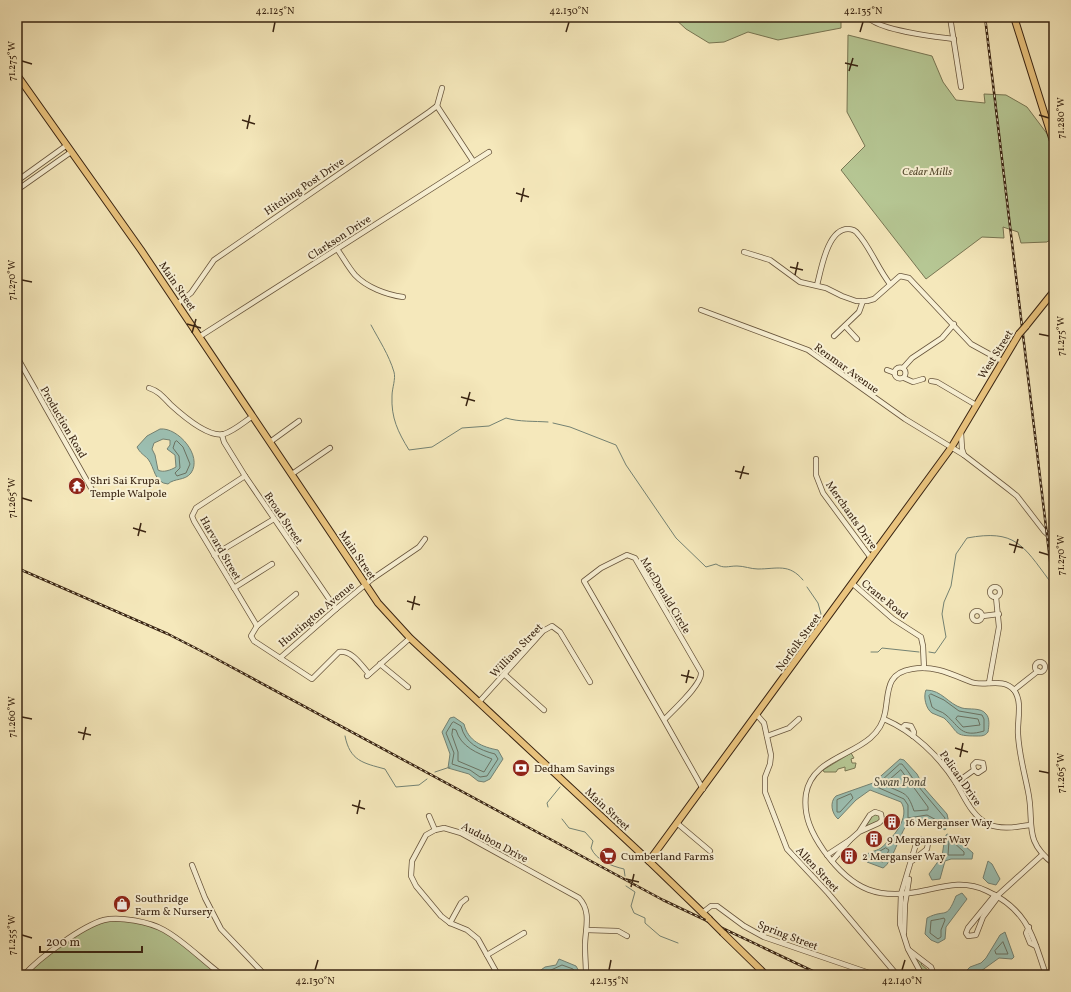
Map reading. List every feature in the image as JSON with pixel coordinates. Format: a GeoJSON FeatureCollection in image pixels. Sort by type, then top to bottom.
{"type":"FeatureCollection","features":[{"type":"Feature","properties":{"kind":"main road"},"geometry":{"type":"LineString","coordinates":[[1014,17],[1054,144]]}},
{"type":"Feature","properties":{"kind":"main road","name":"Main Street"},"geometry":{"type":"LineString","coordinates":[[17,75],[177,304],[365,585],[386,612],[410,638],[649,861],[766,975]]}},
{"type":"Feature","properties":{"kind":"main road","name":"West Street"},"geometry":{"type":"LineString","coordinates":[[961,433],[976,405],[1019,334],[1054,291]]}},
{"type":"Feature","properties":{"kind":"main road","name":"Norfolk Street"},"geometry":{"type":"LineString","coordinates":[[649,861],[678,824],[961,433]]}},
{"type":"Feature","properties":{"kind":"street"},"geometry":{"type":"LineString","coordinates":[[868,17],[878,25],[925,35],[954,39]]}},
{"type":"Feature","properties":{"kind":"street"},"geometry":{"type":"LineString","coordinates":[[950,17],[961,87]]}},
{"type":"Feature","properties":{"kind":"street"},"geometry":{"type":"LineString","coordinates":[[442,88],[437,106],[473,161]]}},
{"type":"Feature","properties":{"kind":"street","name":"Hitching Post Drive"},"geometry":{"type":"LineString","coordinates":[[177,304],[191,293],[214,260],[437,106]]}},
{"type":"Feature","properties":{"kind":"street"},"geometry":{"type":"LineString","coordinates":[[17,181],[67,145]]}},
{"type":"Feature","properties":{"kind":"street"},"geometry":{"type":"LineString","coordinates":[[17,190],[71,152]]}},
{"type":"Feature","properties":{"kind":"street","name":"Clarkson Drive"},"geometry":{"type":"LineString","coordinates":[[199,337],[488,152]]}},
{"type":"Feature","properties":{"kind":"street"},"geometry":{"type":"LineString","coordinates":[[817,286],[825,252],[830,242],[837,234],[843,230],[849,229],[857,233],[862,239],[882,274],[890,284]]}},
{"type":"Feature","properties":{"kind":"street"},"geometry":{"type":"LineString","coordinates":[[337,249],[354,274],[362,282],[393,296],[403,297]]}},
{"type":"Feature","properties":{"kind":"street"},"geometry":{"type":"LineString","coordinates":[[744,252],[770,260],[800,282],[817,286],[842,296],[863,301],[874,299],[900,276],[909,278],[975,346],[1002,361]]}},
{"type":"Feature","properties":{"kind":"street"},"geometry":{"type":"LineString","coordinates":[[834,336],[860,312],[863,301]]}},
{"type":"Feature","properties":{"kind":"street","name":"Renmar Avenue"},"geometry":{"type":"LineString","coordinates":[[701,310],[808,350],[884,406],[951,448]]}},
{"type":"Feature","properties":{"kind":"street"},"geometry":{"type":"LineString","coordinates":[[895,373],[898,368],[903,368],[916,355],[942,338],[954,324]]}},
{"type":"Feature","properties":{"kind":"street"},"geometry":{"type":"LineString","coordinates":[[845,326],[857,338]]}},
{"type":"Feature","properties":{"kind":"street","name":"Production Road"},"geometry":{"type":"LineString","coordinates":[[17,357],[95,495]]}},
{"type":"Feature","properties":{"kind":"street"},"geometry":{"type":"LineString","coordinates":[[903,368],[906,373],[904,378]]}},
{"type":"Feature","properties":{"kind":"street"},"geometry":{"type":"LineString","coordinates":[[887,370],[895,373],[898,379],[904,378],[909,382],[916,382],[923,379]]}},
{"type":"Feature","properties":{"kind":"street"},"geometry":{"type":"LineString","coordinates":[[931,381],[937,382],[976,405]]}},
{"type":"Feature","properties":{"kind":"street"},"geometry":{"type":"LineString","coordinates":[[149,388],[159,393],[180,413],[208,432],[222,435],[231,431],[253,416]]}},
{"type":"Feature","properties":{"kind":"street"},"geometry":{"type":"LineString","coordinates":[[270,442],[299,422]]}},
{"type":"Feature","properties":{"kind":"street"},"geometry":{"type":"LineString","coordinates":[[961,433],[964,455]]}},
{"type":"Feature","properties":{"kind":"street","name":"Broad Street"},"geometry":{"type":"LineString","coordinates":[[222,435],[224,442],[245,476],[336,609]]}},
{"type":"Feature","properties":{"kind":"street"},"geometry":{"type":"LineString","coordinates":[[292,474],[330,448]]}},
{"type":"Feature","properties":{"kind":"street"},"geometry":{"type":"LineString","coordinates":[[951,448],[964,455],[1017,496],[1044,531],[1054,540]]}},
{"type":"Feature","properties":{"kind":"street","name":"Merchants Drive"},"geometry":{"type":"LineString","coordinates":[[816,458],[816,475],[823,493],[871,558]]}},
{"type":"Feature","properties":{"kind":"street","name":"Harvard Street"},"geometry":{"type":"LineString","coordinates":[[245,476],[196,508],[192,516],[257,626]]}},
{"type":"Feature","properties":{"kind":"street"},"geometry":{"type":"LineString","coordinates":[[214,555],[274,519]]}},
{"type":"Feature","properties":{"kind":"street","name":"Huntington Avenue"},"geometry":{"type":"LineString","coordinates":[[280,658],[365,585],[419,547],[425,539]]}},
{"type":"Feature","properties":{"kind":"street","name":"MacDonald Circle"},"geometry":{"type":"LineString","coordinates":[[664,720],[698,683],[702,675],[635,558],[627,555],[601,568],[584,581],[703,789]]}},
{"type":"Feature","properties":{"kind":"street"},"geometry":{"type":"LineString","coordinates":[[234,588],[272,564]]}},
{"type":"Feature","properties":{"kind":"street","name":"Crane Road"},"geometry":{"type":"LineString","coordinates":[[852,584],[893,619],[921,637],[924,668]]}},
{"type":"Feature","properties":{"kind":"street"},"geometry":{"type":"LineString","coordinates":[[296,594],[257,626],[252,632],[251,638],[256,643],[312,679],[339,652],[345,651],[352,655],[368,675],[410,638]]}},
{"type":"Feature","properties":{"kind":"street"},"geometry":{"type":"LineString","coordinates":[[990,683],[998,636],[999,614],[996,597]]}},
{"type":"Feature","properties":{"kind":"street"},"geometry":{"type":"LineString","coordinates":[[983,616],[999,614]]}},
{"type":"Feature","properties":{"kind":"street","name":"William Street"},"geometry":{"type":"LineString","coordinates":[[479,702],[543,631],[554,626],[562,634],[590,682]]}},
{"type":"Feature","properties":{"kind":"street"},"geometry":{"type":"LineString","coordinates":[[380,664],[408,688]]}},
{"type":"Feature","properties":{"kind":"street"},"geometry":{"type":"LineString","coordinates":[[1046,975],[1029,927],[1022,917],[997,896],[978,887],[963,884],[946,885],[903,894],[876,892],[865,889],[847,876],[827,855],[813,834],[808,822],[805,802],[808,784],[814,773],[819,769],[870,740],[876,734],[884,719],[888,688],[895,676],[906,670],[924,668],[948,672],[974,683],[1001,683],[1014,690],[1019,705],[1019,750],[1029,796],[1030,825],[1033,840],[1042,855],[1054,864]]}},
{"type":"Feature","properties":{"kind":"street"},"geometry":{"type":"LineString","coordinates":[[1014,690],[1038,671]]}},
{"type":"Feature","properties":{"kind":"street"},"geometry":{"type":"LineString","coordinates":[[504,674],[544,710]]}},
{"type":"Feature","properties":{"kind":"street","name":"Allen Street"},"geometry":{"type":"LineString","coordinates":[[757,715],[764,723],[771,760],[765,777],[765,792],[787,848],[828,893],[897,975]]}},
{"type":"Feature","properties":{"kind":"street"},"geometry":{"type":"LineString","coordinates":[[767,736],[790,728],[799,719]]}},
{"type":"Feature","properties":{"kind":"street","name":"Pelican Drive"},"geometry":{"type":"LineString","coordinates":[[884,719],[902,728],[935,756],[956,782],[975,814],[987,824],[1000,828],[1030,825]]}},
{"type":"Feature","properties":{"kind":"street"},"geometry":{"type":"LineString","coordinates":[[956,782],[974,770]]}},
{"type":"Feature","properties":{"kind":"street"},"geometry":{"type":"LineString","coordinates":[[832,861],[859,832],[870,815],[875,812],[880,814],[882,820],[880,823],[859,832]]}},
{"type":"Feature","properties":{"kind":"street"},"geometry":{"type":"LineString","coordinates":[[429,816],[435,830],[426,836],[413,858],[411,876],[416,886],[439,914],[450,923],[472,934],[487,955],[498,975]]}},
{"type":"Feature","properties":{"kind":"street"},"geometry":{"type":"LineString","coordinates":[[678,824],[710,851]]}},
{"type":"Feature","properties":{"kind":"street","name":"Audubon Drive"},"geometry":{"type":"LineString","coordinates":[[435,830],[445,828],[457,831],[572,893],[582,902],[586,907],[588,916],[585,945],[586,975]]}},
{"type":"Feature","properties":{"kind":"street"},"geometry":{"type":"LineString","coordinates":[[912,861],[928,846],[927,841],[922,839],[916,844],[903,894],[904,936],[908,949],[922,975]]}},
{"type":"Feature","properties":{"kind":"street"},"geometry":{"type":"LineString","coordinates":[[827,855],[850,840]]}},
{"type":"Feature","properties":{"kind":"street"},"geometry":{"type":"LineString","coordinates":[[982,916],[997,896],[1042,855]]}},
{"type":"Feature","properties":{"kind":"street"},"geometry":{"type":"LineString","coordinates":[[192,865],[205,898],[221,929],[265,975]]}},
{"type":"Feature","properties":{"kind":"street"},"geometry":{"type":"LineString","coordinates":[[450,923],[466,899]]}},
{"type":"Feature","properties":{"kind":"street","name":"Spring Street"},"geometry":{"type":"LineString","coordinates":[[702,913],[711,906],[717,906],[744,926],[764,937],[875,975]]}},
{"type":"Feature","properties":{"kind":"street"},"geometry":{"type":"LineString","coordinates":[[24,975],[47,953],[87,928],[104,920],[116,919],[145,923],[164,930],[222,975]]}},
{"type":"Feature","properties":{"kind":"street"},"geometry":{"type":"LineString","coordinates":[[587,930],[618,931],[627,936]]}},
{"type":"Feature","properties":{"kind":"street"},"geometry":{"type":"LineString","coordinates":[[487,955],[524,934]]}},
{"type":"Feature","properties":{"kind":"street"},"geometry":{"type":"LineString","coordinates":[[908,949],[931,967],[934,975]]}},
{"type":"Feature","properties":{"kind":"street"},"geometry":{"type":"LineString","coordinates":[[660,975],[677,973],[695,975]]}},
{"type":"Feature","properties":{"kind":"green space"},"geometry":{"type":"Polygon","coordinates":[[[673,17],[841,17],[841,28],[778,40],[748,32],[724,42],[709,43],[686,29],[673,17]]]}},
{"type":"Feature","properties":{"kind":"green space","name":"Cedar Mills"},"geometry":{"type":"Polygon","coordinates":[[[848,35],[932,56],[943,82],[956,100],[985,103],[984,94],[1006,95],[1027,107],[1054,143],[1054,242],[1021,243],[1018,232],[1003,227],[1004,238],[982,237],[926,279],[841,170],[865,146],[847,112],[848,35]]]}},
{"type":"Feature","properties":{"kind":"green space"},"geometry":{"type":"Polygon","coordinates":[[[851,753],[854,758],[851,759],[852,763],[856,763],[855,768],[845,771],[845,767],[838,769],[836,772],[824,772],[823,770],[851,753]]]}},
{"type":"Feature","properties":{"kind":"green space"},"geometry":{"type":"Polygon","coordinates":[[[873,814],[880,816],[880,821],[865,827],[873,814]]]}},
{"type":"Feature","properties":{"kind":"green space"},"geometry":{"type":"Polygon","coordinates":[[[123,919],[164,930],[222,975],[24,975],[47,953],[99,922],[123,919]]]}},
{"type":"Feature","properties":{"kind":"green space"},"geometry":{"type":"Polygon","coordinates":[[[915,957],[923,962],[921,964],[932,972],[933,975],[924,975],[915,957]]]}},
{"type":"Feature","properties":{"kind":"water"},"geometry":{"type":"Polygon","coordinates":[[[160,429],[174,433],[181,438],[187,444],[194,459],[194,466],[189,476],[168,484],[160,481],[148,459],[137,447],[147,436],[160,429]],[[163,439],[154,443],[152,449],[155,455],[158,470],[160,471],[167,471],[176,467],[175,455],[167,449],[170,445],[170,440],[163,439]]]}},
{"type":"Feature","properties":{"kind":"water"},"geometry":{"type":"Polygon","coordinates":[[[926,690],[936,692],[953,704],[962,708],[981,710],[984,712],[989,720],[988,732],[982,736],[957,733],[944,718],[932,713],[928,709],[925,699],[926,690]]]}},
{"type":"Feature","properties":{"kind":"water"},"geometry":{"type":"Polygon","coordinates":[[[454,717],[464,724],[469,735],[476,742],[486,747],[498,750],[503,759],[490,779],[484,782],[478,781],[469,774],[448,768],[450,754],[442,732],[450,718],[454,717]]]}},
{"type":"Feature","properties":{"kind":"water","name":"Swan Pond"},"geometry":{"type":"Polygon","coordinates":[[[900,759],[904,760],[917,774],[925,789],[947,814],[949,823],[945,830],[927,819],[908,823],[890,860],[883,868],[867,862],[865,857],[881,848],[891,839],[899,827],[904,814],[904,808],[901,802],[870,790],[856,800],[838,819],[833,811],[832,805],[836,796],[873,783],[900,759]]]}},
{"type":"Feature","properties":{"kind":"water"},"geometry":{"type":"Polygon","coordinates":[[[947,834],[955,837],[973,853],[972,859],[951,859],[945,861],[940,879],[932,880],[929,874],[942,856],[945,837],[947,834]]]}},
{"type":"Feature","properties":{"kind":"water"},"geometry":{"type":"Polygon","coordinates":[[[988,861],[992,864],[1000,879],[996,885],[988,883],[983,878],[988,861]]]}},
{"type":"Feature","properties":{"kind":"water"},"geometry":{"type":"Polygon","coordinates":[[[962,893],[967,899],[946,927],[945,939],[938,943],[931,940],[925,934],[927,918],[933,915],[945,913],[950,909],[956,896],[962,893]]]}},
{"type":"Feature","properties":{"kind":"water"},"geometry":{"type":"Polygon","coordinates":[[[1005,932],[1014,957],[1012,959],[999,958],[981,971],[978,975],[962,975],[970,967],[981,963],[986,958],[1000,935],[1005,932]]]}},
{"type":"Feature","properties":{"kind":"water"},"geometry":{"type":"Polygon","coordinates":[[[559,959],[576,966],[581,975],[534,975],[545,967],[556,965],[559,959]]]}},
{"type":"Feature","properties":{"kind":"waterway"},"geometry":{"type":"LineString","coordinates":[[371,325],[387,354],[394,372],[395,378],[392,396],[394,418],[409,450],[432,447],[462,428],[489,426],[506,418],[521,421],[548,422]]}},
{"type":"Feature","properties":{"kind":"waterway"},"geometry":{"type":"LineString","coordinates":[[553,423],[570,427],[616,445],[626,465],[676,538],[706,567],[716,564],[724,567],[740,566],[755,569],[782,568],[793,571],[803,580]]}},
{"type":"Feature","properties":{"kind":"waterway"},"geometry":{"type":"LineString","coordinates":[[929,652],[935,653],[946,637],[942,614],[944,602],[951,586],[956,554],[967,538],[996,536],[1007,538],[1016,542],[1032,557],[1049,580]]}},
{"type":"Feature","properties":{"kind":"waterway"},"geometry":{"type":"LineString","coordinates":[[807,587],[818,603],[821,614],[812,630]]}},
{"type":"Feature","properties":{"kind":"waterway"},"geometry":{"type":"LineString","coordinates":[[871,652],[878,652],[882,648],[919,652]]}},
{"type":"Feature","properties":{"kind":"waterway"},"geometry":{"type":"LineString","coordinates":[[345,736],[350,751],[354,756],[364,763],[385,769],[396,787],[419,785],[427,779]]}},
{"type":"Feature","properties":{"kind":"waterway"},"geometry":{"type":"LineString","coordinates":[[435,772],[450,767]]}},
{"type":"Feature","properties":{"kind":"waterway"},"geometry":{"type":"LineString","coordinates":[[548,807],[547,803],[560,787]]}},
{"type":"Feature","properties":{"kind":"waterway"},"geometry":{"type":"LineString","coordinates":[[562,819],[569,828],[585,832],[593,841],[591,848],[596,856],[609,864],[624,869],[625,876]]}},
{"type":"Feature","properties":{"kind":"waterway"},"geometry":{"type":"LineString","coordinates":[[626,886],[635,892],[631,906],[634,913],[645,918],[645,923],[660,936],[678,943]]}},
{"type":"Feature","properties":{"kind":"railway"},"geometry":{"type":"LineString","coordinates":[[985,17],[1054,594]]}},
{"type":"Feature","properties":{"kind":"railway"},"geometry":{"type":"LineString","coordinates":[[17,568],[168,634],[663,900],[821,975]]}},
{"type":"Feature","properties":{"kind":"place","name":"Shri Sai Krupa Temple Walpole"},"geometry":{"type":"Point","coordinates":[77,486]}},
{"type":"Feature","properties":{"kind":"place","name":"Dedham Savings"},"geometry":{"type":"Point","coordinates":[521,768]}},
{"type":"Feature","properties":{"kind":"place","name":"16 Merganser Way"},"geometry":{"type":"Point","coordinates":[892,822]}},
{"type":"Feature","properties":{"kind":"place","name":"9 Merganser Way"},"geometry":{"type":"Point","coordinates":[874,839]}},
{"type":"Feature","properties":{"kind":"place","name":"Cumberland Farms"},"geometry":{"type":"Point","coordinates":[608,856]}},
{"type":"Feature","properties":{"kind":"place","name":"2 Merganser Way"},"geometry":{"type":"Point","coordinates":[849,856]}},
{"type":"Feature","properties":{"kind":"place","name":"Southridge Farm & Nursery"},"geometry":{"type":"Point","coordinates":[122,904]}}]}
